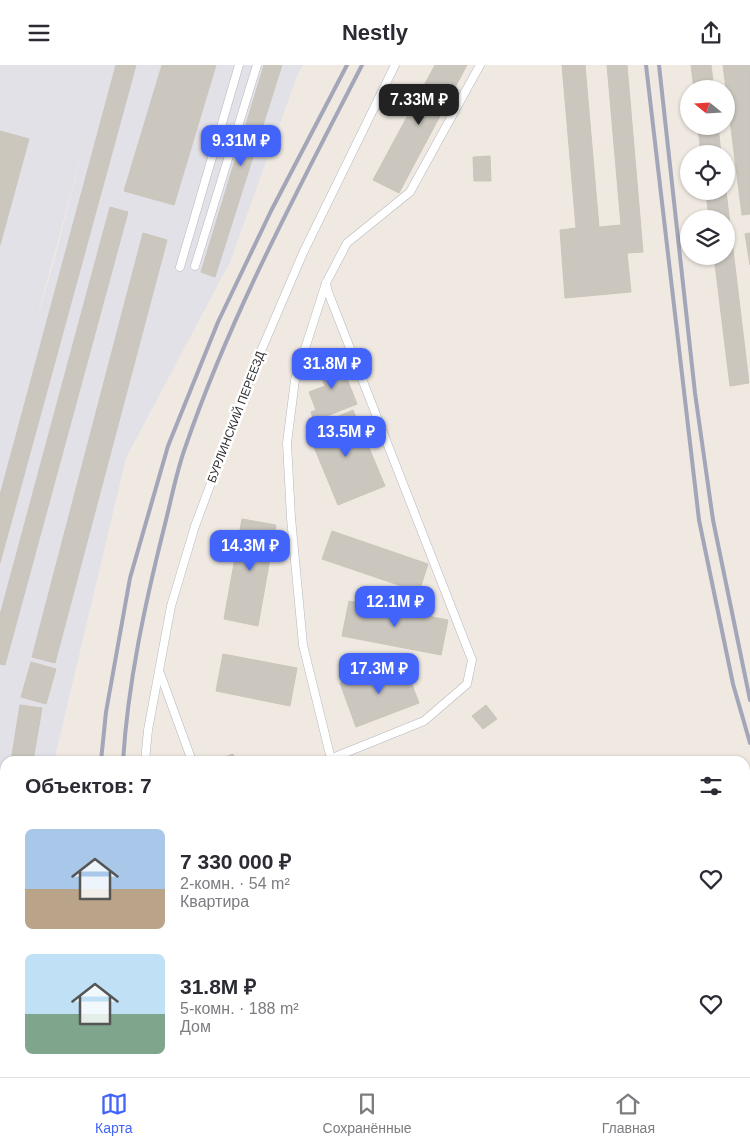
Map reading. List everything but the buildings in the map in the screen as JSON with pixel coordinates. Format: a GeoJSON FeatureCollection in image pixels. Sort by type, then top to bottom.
{"type":"FeatureCollection","features":[{"type":"Feature","properties":{"kind":"lane"},"geometry":{"type":"LineString","coordinates":[[180,267],[239,65]]}},
{"type":"Feature","properties":{"kind":"lane"},"geometry":{"type":"LineString","coordinates":[[195,265],[257,65]]}},
{"type":"Feature","properties":{"kind":"lane","name":"БУРЛИНСКИЙ ПЕРЕЕЗД"},"geometry":{"type":"LineString","coordinates":[[145,756],[148,730],[171,606],[195,526],[248,382],[303,253],[395,65]]}},
{"type":"Feature","properties":{"kind":"lane"},"geometry":{"type":"LineString","coordinates":[[327,756],[302,645],[291,518],[287,443],[295,380],[326,283],[347,243],[410,193],[480,65]]}},
{"type":"Feature","properties":{"kind":"lane"},"geometry":{"type":"LineString","coordinates":[[326,283],[472,660],[467,684],[424,721],[338,756]]}},
{"type":"Feature","properties":{"kind":"lane"},"geometry":{"type":"LineString","coordinates":[[159,671],[190,756]]}},
{"type":"Feature","properties":{"kind":"shaded area"},"geometry":{"type":"Polygon","coordinates":[[[0,65],[303,65],[297,76],[230,262],[126,458],[55,756],[0,756],[0,65]],[[85,141],[37,319],[53,265],[85,141]]]}},
{"type":"Feature","properties":{"kind":"railway"},"geometry":{"type":"LineString","coordinates":[[102,756],[106,712],[130,578],[168,446],[218,322],[271,211],[347,65]]}},
{"type":"Feature","properties":{"kind":"railway"},"geometry":{"type":"LineString","coordinates":[[123,756],[133,673],[144,614],[185,448],[203,398],[244,301],[362,65]]}},
{"type":"Feature","properties":{"kind":"railway"},"geometry":{"type":"LineString","coordinates":[[646,65],[699,520],[733,684],[750,743]]}},
{"type":"Feature","properties":{"kind":"railway"},"geometry":{"type":"LineString","coordinates":[[659,65],[695,393],[713,520],[750,700]]}}]}
